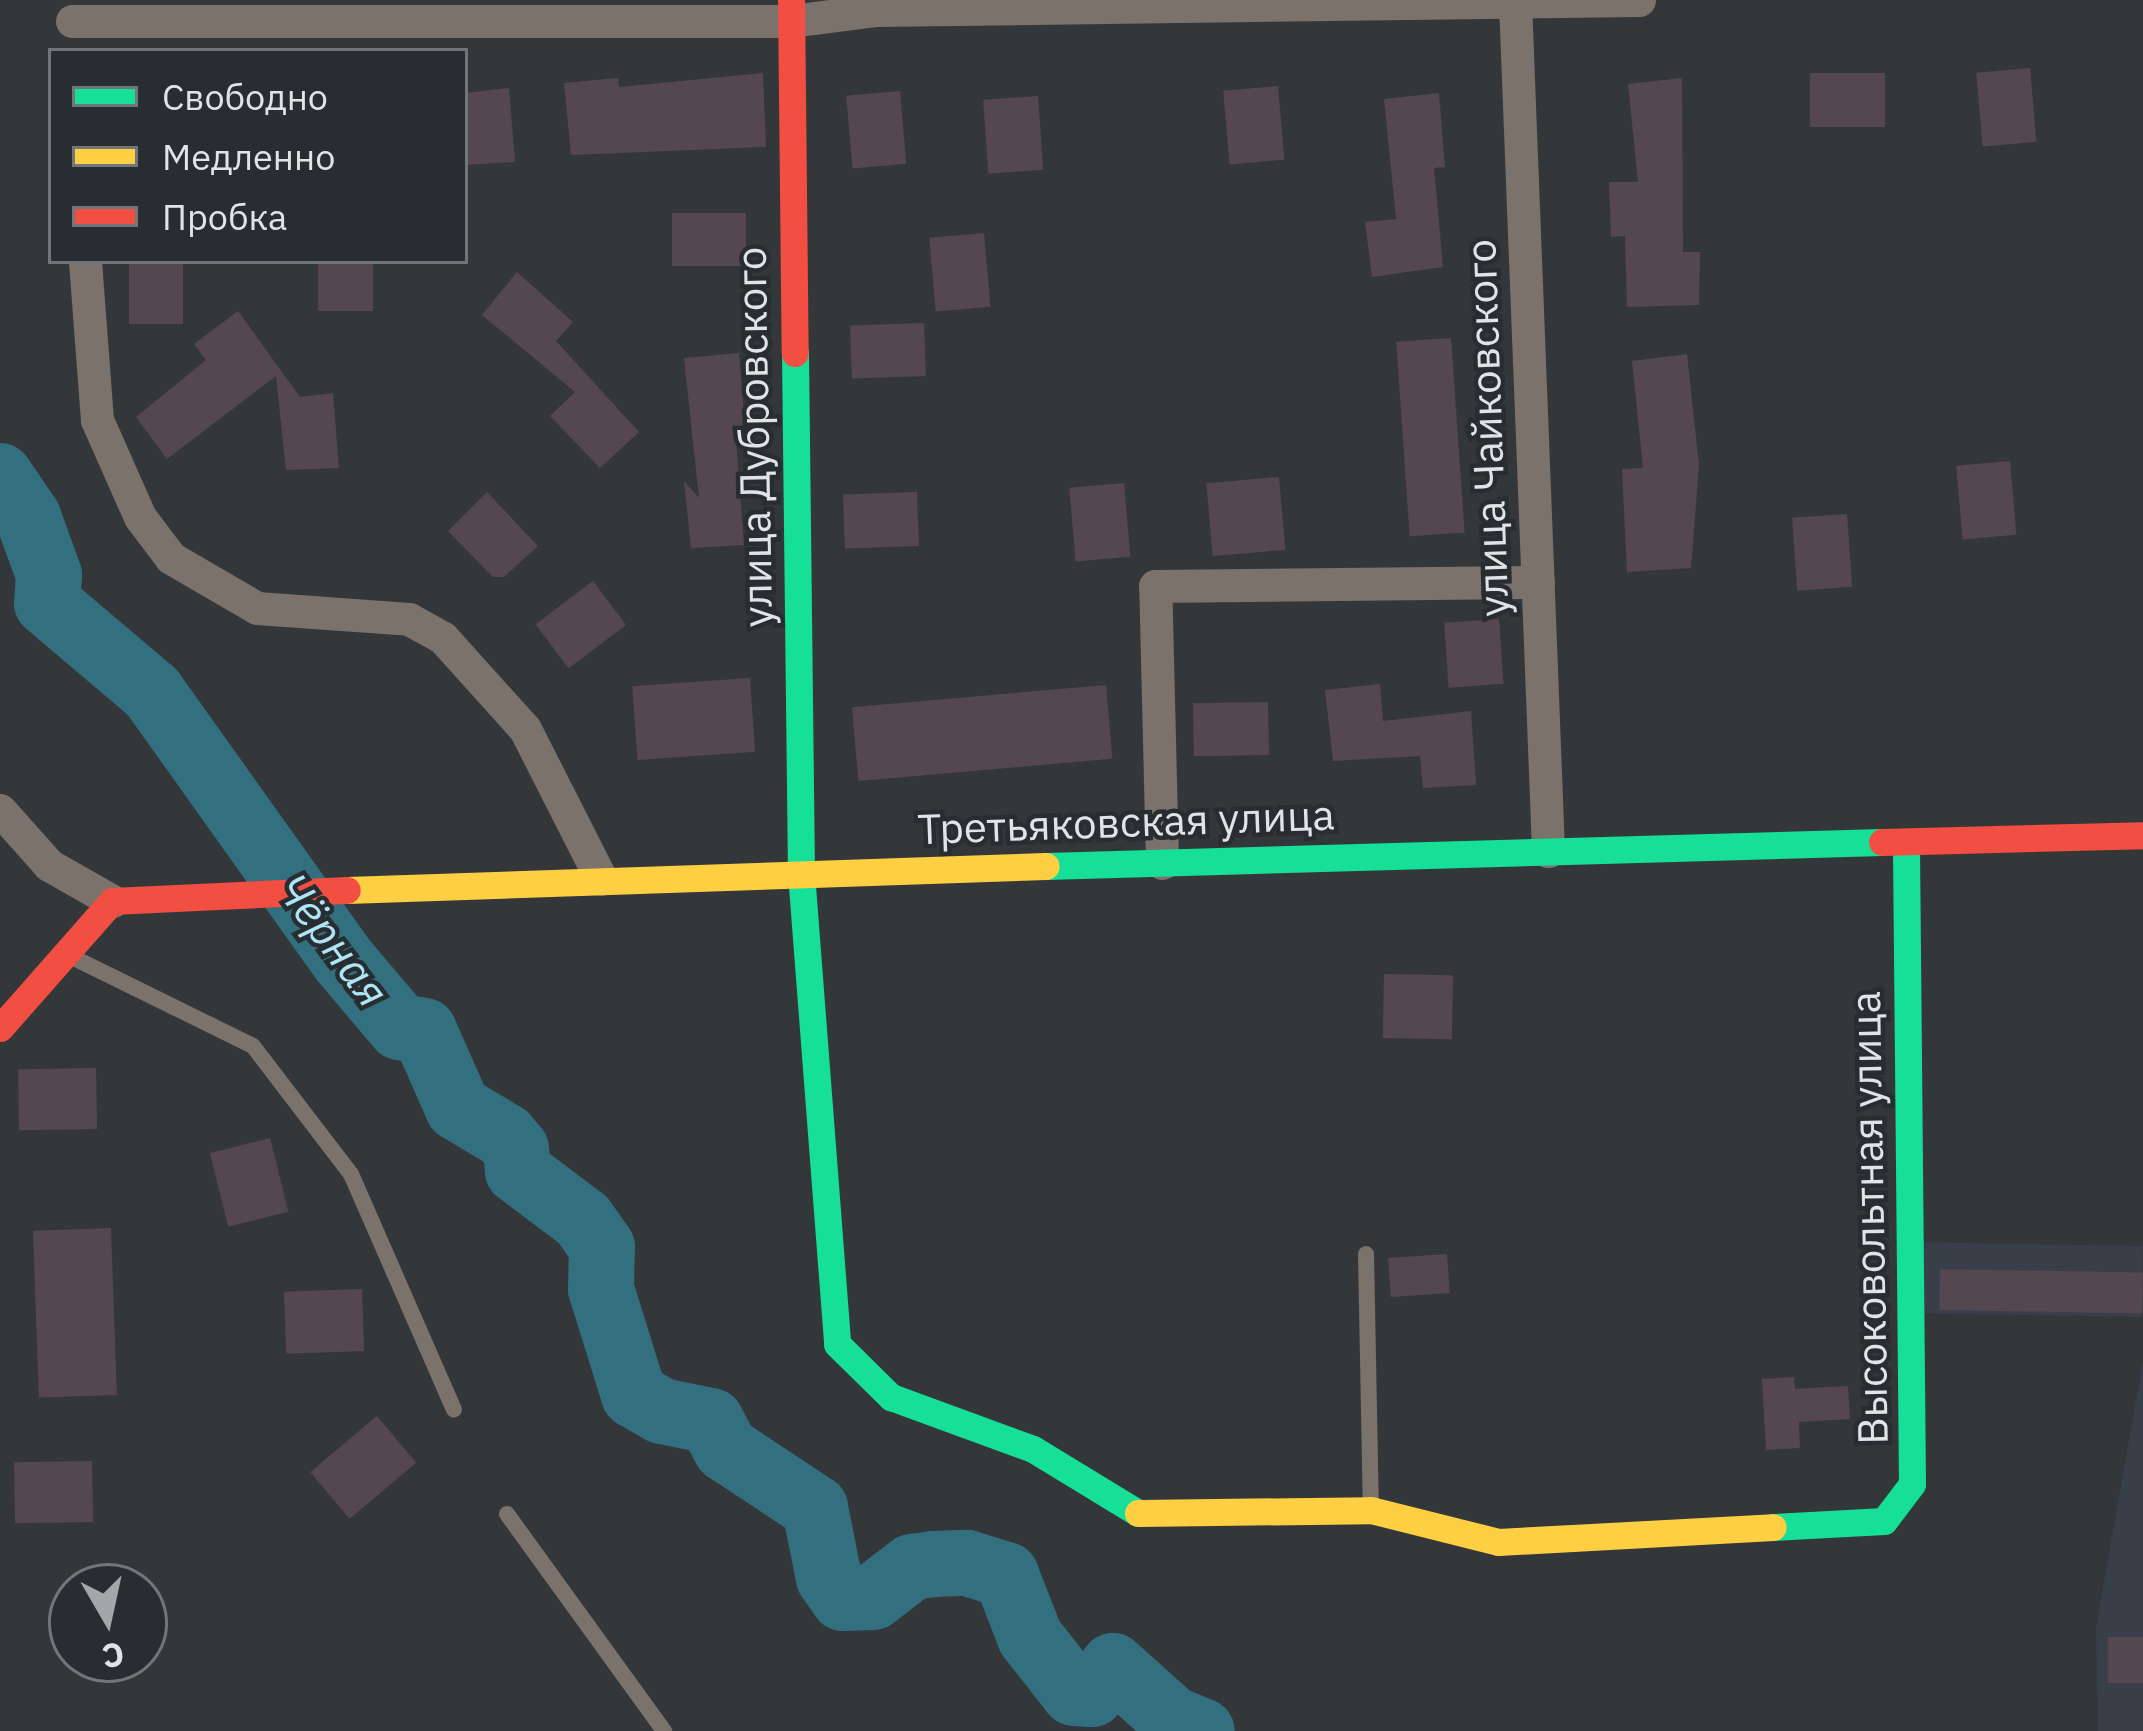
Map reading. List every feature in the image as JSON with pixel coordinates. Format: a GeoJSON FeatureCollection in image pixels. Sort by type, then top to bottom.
{"type":"FeatureCollection","features":[{"type":"Feature","properties":{"kind":"street"},"geometry":{"type":"LineString","coordinates":[[70,24],[1639,0]]}},
{"type":"Feature","properties":{"kind":"street","name":"улица Чайковского"},"geometry":{"type":"LineString","coordinates":[[1516,2],[1548,851]]}},
{"type":"Feature","properties":{"kind":"street","name":"улица Дубровского"},"geometry":{"type":"LineString","coordinates":[[791,10],[800,873]]}},
{"type":"Feature","properties":{"kind":"street"},"geometry":{"type":"LineString","coordinates":[[85,264],[97,420],[140,517],[171,559],[257,608],[410,620],[443,638],[525,730],[601,879]]}},
{"type":"Feature","properties":{"kind":"street"},"geometry":{"type":"LineString","coordinates":[[1162,863],[1155,586],[1538,582]]}},
{"type":"Feature","properties":{"kind":"street"},"geometry":{"type":"LineString","coordinates":[[0,810],[50,866],[112,901],[0,1028]]}},
{"type":"Feature","properties":{"kind":"street","name":"Третьяковская улица"},"geometry":{"type":"LineString","coordinates":[[112,901],[601,879],[2143,835]]}},
{"type":"Feature","properties":{"kind":"street","name":"Высоковольтная улица"},"geometry":{"type":"LineString","coordinates":[[800,873],[837,1344],[891,1397],[1033,1449],[1141,1515],[1371,1510],[1498,1543],[1884,1521],[1912,1484],[1916,1426],[1906,842]]}},
{"type":"Feature","properties":{"kind":"lane"},"geometry":{"type":"LineString","coordinates":[[65,953],[253,1046],[351,1174],[454,1410]]}},
{"type":"Feature","properties":{"kind":"lane"},"geometry":{"type":"LineString","coordinates":[[1366,1254],[1371,1510]]}},
{"type":"Feature","properties":{"kind":"lane"},"geometry":{"type":"LineString","coordinates":[[507,1514],[664,1731]]}},
{"type":"Feature","properties":{"kind":"shaded area"},"geometry":{"type":"Polygon","coordinates":[[[1910,1242],[2143,1246],[2142,1317],[1909,1313],[1910,1242]]]}},
{"type":"Feature","properties":{"kind":"shaded area"},"geometry":{"type":"Polygon","coordinates":[[[2143,1361],[2143,1731],[2098,1731],[2096,1628],[2143,1361]]]}},
{"type":"Feature","properties":{"kind":"building"},"geometry":{"type":"Polygon","coordinates":[[[2030,68],[2036,142],[1983,146],[1976,73],[2030,68]]]}},
{"type":"Feature","properties":{"kind":"building"},"geometry":{"type":"Polygon","coordinates":[[[763,73],[766,147],[571,155],[564,83],[618,78],[619,87],[763,73]]]}},
{"type":"Feature","properties":{"kind":"building"},"geometry":{"type":"Polygon","coordinates":[[[1810,73],[1885,73],[1885,127],[1810,127],[1810,73]]]}},
{"type":"Feature","properties":{"kind":"building"},"geometry":{"type":"Polygon","coordinates":[[[1682,78],[1683,252],[1700,252],[1699,305],[1627,307],[1625,236],[1611,237],[1609,182],[1638,182],[1628,84],[1682,78]]]}},
{"type":"Feature","properties":{"kind":"building"},"geometry":{"type":"Polygon","coordinates":[[[1278,86],[1284,160],[1230,165],[1223,91],[1278,86]]]}},
{"type":"Feature","properties":{"kind":"building"},"geometry":{"type":"Polygon","coordinates":[[[509,88],[515,162],[468,165],[468,93],[509,88]]]}},
{"type":"Feature","properties":{"kind":"building"},"geometry":{"type":"Polygon","coordinates":[[[900,91],[906,164],[853,168],[846,96],[900,91]]]}},
{"type":"Feature","properties":{"kind":"building"},"geometry":{"type":"Polygon","coordinates":[[[1439,93],[1445,167],[1434,168],[1443,267],[1372,277],[1365,222],[1396,219],[1384,99],[1439,93]]]}},
{"type":"Feature","properties":{"kind":"building"},"geometry":{"type":"Polygon","coordinates":[[[1038,96],[1043,170],[988,174],[983,100],[1038,96]]]}},
{"type":"Feature","properties":{"kind":"building"},"geometry":{"type":"Polygon","coordinates":[[[672,213],[746,213],[746,266],[672,266],[672,213]]]}},
{"type":"Feature","properties":{"kind":"building"},"geometry":{"type":"Polygon","coordinates":[[[984,233],[990,307],[936,312],[929,238],[984,233]]]}},
{"type":"Feature","properties":{"kind":"building"},"geometry":{"type":"Polygon","coordinates":[[[129,264],[183,264],[183,324],[129,324],[129,264]]]}},
{"type":"Feature","properties":{"kind":"building"},"geometry":{"type":"Polygon","coordinates":[[[318,264],[373,264],[373,311],[318,311],[318,264]]]}},
{"type":"Feature","properties":{"kind":"building"},"geometry":{"type":"Polygon","coordinates":[[[517,272],[573,322],[556,341],[639,432],[600,468],[550,416],[575,392],[482,315],[517,272]]]}},
{"type":"Feature","properties":{"kind":"building"},"geometry":{"type":"Polygon","coordinates":[[[238,311],[300,397],[333,393],[339,468],[286,470],[276,376],[167,459],[136,417],[206,360],[194,344],[238,311]]]}},
{"type":"Feature","properties":{"kind":"building"},"geometry":{"type":"Polygon","coordinates":[[[924,323],[926,376],[852,379],[850,326],[924,323]]]}},
{"type":"Feature","properties":{"kind":"building"},"geometry":{"type":"Polygon","coordinates":[[[1451,338],[1465,533],[1410,536],[1396,342],[1451,338]]]}},
{"type":"Feature","properties":{"kind":"building"},"geometry":{"type":"Polygon","coordinates":[[[739,353],[745,426],[735,427],[744,545],[691,548],[684,481],[699,498],[684,358],[739,353]]]}},
{"type":"Feature","properties":{"kind":"building"},"geometry":{"type":"Polygon","coordinates":[[[1687,354],[1699,465],[1691,568],[1627,572],[1622,469],[1643,468],[1632,361],[1687,354]]]}},
{"type":"Feature","properties":{"kind":"building"},"geometry":{"type":"Polygon","coordinates":[[[2010,461],[2016,535],[1963,539],[1956,466],[2010,461]]]}},
{"type":"Feature","properties":{"kind":"building"},"geometry":{"type":"Polygon","coordinates":[[[1279,477],[1285,550],[1213,556],[1206,483],[1279,477]]]}},
{"type":"Feature","properties":{"kind":"building"},"geometry":{"type":"Polygon","coordinates":[[[1124,483],[1130,557],[1076,562],[1069,488],[1124,483]]]}},
{"type":"Feature","properties":{"kind":"building"},"geometry":{"type":"Polygon","coordinates":[[[487,492],[538,546],[504,577],[493,577],[448,531],[487,492]]]}},
{"type":"Feature","properties":{"kind":"building"},"geometry":{"type":"Polygon","coordinates":[[[917,492],[919,546],[845,549],[843,495],[917,492]]]}},
{"type":"Feature","properties":{"kind":"building"},"geometry":{"type":"Polygon","coordinates":[[[1847,514],[1852,587],[1797,591],[1792,518],[1847,514]]]}},
{"type":"Feature","properties":{"kind":"building"},"geometry":{"type":"Polygon","coordinates":[[[593,581],[626,625],[569,668],[535,624],[593,581]]]}},
{"type":"Feature","properties":{"kind":"building"},"geometry":{"type":"Polygon","coordinates":[[[1499,619],[1504,684],[1449,688],[1444,623],[1499,619]]]}},
{"type":"Feature","properties":{"kind":"building"},"geometry":{"type":"Polygon","coordinates":[[[750,678],[755,752],[637,760],[632,686],[750,678]]]}},
{"type":"Feature","properties":{"kind":"building"},"geometry":{"type":"Polygon","coordinates":[[[1380,684],[1383,721],[1471,711],[1476,785],[1423,788],[1420,756],[1333,761],[1325,690],[1380,684]]]}},
{"type":"Feature","properties":{"kind":"building"},"geometry":{"type":"Polygon","coordinates":[[[1106,685],[1112,759],[858,781],[852,707],[1106,685]]]}},
{"type":"Feature","properties":{"kind":"building"},"geometry":{"type":"Polygon","coordinates":[[[1268,702],[1269,755],[1194,756],[1193,703],[1268,702]]]}},
{"type":"Feature","properties":{"kind":"building"},"geometry":{"type":"Polygon","coordinates":[[[1384,974],[1453,975],[1452,1039],[1383,1038],[1384,974]]]}},
{"type":"Feature","properties":{"kind":"building"},"geometry":{"type":"Polygon","coordinates":[[[96,1068],[97,1129],[19,1130],[18,1069],[96,1068]]]}},
{"type":"Feature","properties":{"kind":"building"},"geometry":{"type":"Polygon","coordinates":[[[270,1138],[288,1212],[228,1227],[210,1153],[270,1138]]]}},
{"type":"Feature","properties":{"kind":"building"},"geometry":{"type":"Polygon","coordinates":[[[111,1228],[117,1395],[39,1398],[33,1231],[111,1228]]]}},
{"type":"Feature","properties":{"kind":"building"},"geometry":{"type":"Polygon","coordinates":[[[1447,1254],[1450,1293],[1391,1297],[1388,1258],[1447,1254]]]}},
{"type":"Feature","properties":{"kind":"building"},"geometry":{"type":"Polygon","coordinates":[[[1940,1269],[2143,1273],[2142,1314],[1939,1310],[1940,1269]]]}},
{"type":"Feature","properties":{"kind":"building"},"geometry":{"type":"Polygon","coordinates":[[[362,1289],[364,1351],[286,1354],[284,1292],[362,1289]]]}},
{"type":"Feature","properties":{"kind":"building"},"geometry":{"type":"Polygon","coordinates":[[[1794,1377],[1795,1389],[1848,1386],[1850,1419],[1799,1422],[1800,1448],[1766,1450],[1762,1379],[1794,1377]]]}},
{"type":"Feature","properties":{"kind":"building"},"geometry":{"type":"Polygon","coordinates":[[[377,1416],[416,1463],[350,1519],[310,1472],[377,1416]]]}},
{"type":"Feature","properties":{"kind":"building"},"geometry":{"type":"Polygon","coordinates":[[[92,1461],[93,1522],[15,1523],[14,1462],[92,1461]]]}},
{"type":"Feature","properties":{"kind":"building"},"geometry":{"type":"Polygon","coordinates":[[[2108,1637],[2143,1637],[2143,1683],[2108,1683],[2108,1637]]]}},
{"type":"Feature","properties":{"kind":"waterway","name":"Чёрная"},"geometry":{"type":"LineString","coordinates":[[0,476],[28,517],[49,575],[47,603],[152,692],[344,961],[400,1027],[424,1031],[458,1108],[505,1136],[516,1149],[518,1171],[583,1220],[602,1247],[601,1289],[634,1395],[662,1411],[711,1421],[726,1449],[815,1508],[829,1578],[843,1598],[873,1597],[912,1567],[933,1564],[967,1563],[1006,1575],[1030,1637],[1074,1693],[1092,1694],[1113,1666],[1172,1719],[1202,1731]]}},
{"type":"Feature","properties":{"kind":"traffic: fast"},"geometry":{"type":"LineString","coordinates":[[795,353],[801,873],[837,1344],[891,1397],[1033,1449],[1138,1513]]}},
{"type":"Feature","properties":{"kind":"traffic: fast"},"geometry":{"type":"LineString","coordinates":[[1046,866],[1882,842]]}},
{"type":"Feature","properties":{"kind":"traffic: fast"},"geometry":{"type":"LineString","coordinates":[[1773,1527],[1884,1521],[1912,1484],[1906,842]]}},
{"type":"Feature","properties":{"kind":"traffic: slow"},"geometry":{"type":"LineString","coordinates":[[347,890],[1046,866]]}},
{"type":"Feature","properties":{"kind":"traffic: slow"},"geometry":{"type":"LineString","coordinates":[[1138,1513],[1371,1510],[1498,1542],[1773,1527]]}},
{"type":"Feature","properties":{"kind":"traffic: jam"},"geometry":{"type":"LineString","coordinates":[[791,0],[795,353]]}},
{"type":"Feature","properties":{"kind":"traffic: jam"},"geometry":{"type":"LineString","coordinates":[[1882,842],[2143,835]]}},
{"type":"Feature","properties":{"kind":"traffic: jam"},"geometry":{"type":"LineString","coordinates":[[0,1028],[112,901],[347,890]]}}]}
